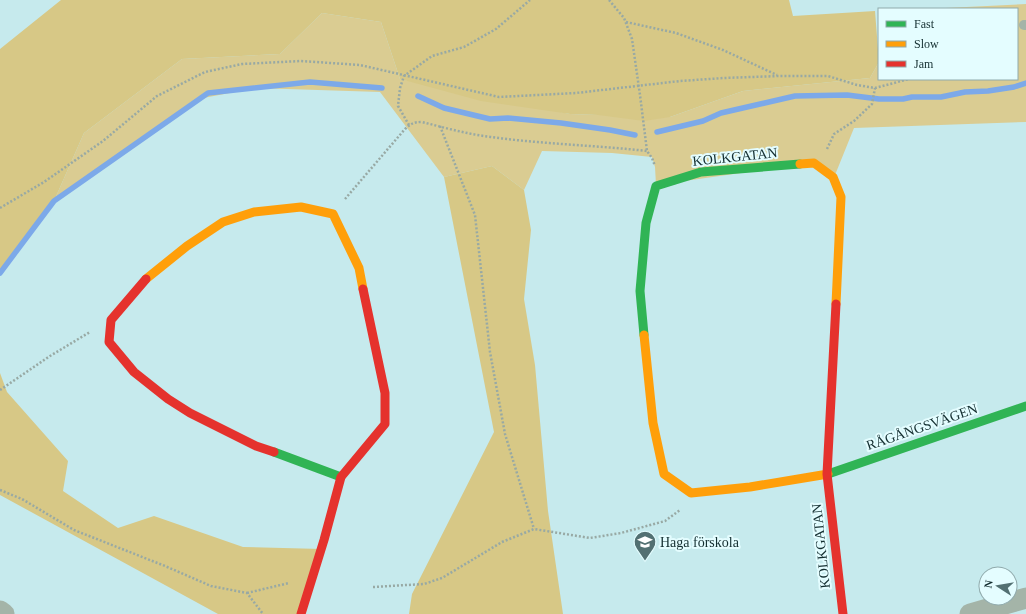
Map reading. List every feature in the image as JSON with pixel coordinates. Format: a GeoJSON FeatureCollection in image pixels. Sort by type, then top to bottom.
{"type":"FeatureCollection","features":[{"type":"Feature","properties":{"kind":"street","name":"KOLKGATAN"},"geometry":{"type":"LineString","coordinates":[[656,186],[701,172],[814,164],[833,176],[841,198],[827,474],[843,614]]}},
{"type":"Feature","properties":{"kind":"street"},"geometry":{"type":"LineString","coordinates":[[656,186],[646,222],[640,291],[653,422],[664,474],[691,493],[750,487],[827,474]]}},
{"type":"Feature","properties":{"kind":"street"},"geometry":{"type":"LineString","coordinates":[[301,614],[324,540],[341,477],[385,424],[385,393],[358,268],[333,214],[301,207],[254,212],[223,222],[187,246],[147,278],[111,320],[109,342],[134,372],[168,399],[190,413],[256,446],[341,477]]}},
{"type":"Feature","properties":{"kind":"street","name":"RÅGÅNGSVÄGEN"},"geometry":{"type":"LineString","coordinates":[[827,474],[1026,406]]}},
{"type":"Feature","properties":{"kind":"street"},"geometry":{"type":"LineString","coordinates":[[970,614],[1026,598]]}},
{"type":"Feature","properties":{"kind":"street"},"geometry":{"type":"LineString","coordinates":[[0,611],[4,614]]}},
{"type":"Feature","properties":{"kind":"path"},"geometry":{"type":"LineString","coordinates":[[409,125],[398,106],[400,88],[404,76],[432,56],[464,47],[496,29],[530,0]]}},
{"type":"Feature","properties":{"kind":"path"},"geometry":{"type":"LineString","coordinates":[[609,0],[624,18],[632,39],[647,151],[655,166],[656,186]]}},
{"type":"Feature","properties":{"kind":"path"},"geometry":{"type":"LineString","coordinates":[[626,22],[676,33],[723,50],[779,76]]}},
{"type":"Feature","properties":{"kind":"path"},"geometry":{"type":"LineString","coordinates":[[0,208],[44,182],[97,145],[158,96],[206,72],[242,64],[301,61],[360,65],[499,97],[576,93],[724,78],[828,76],[857,85],[876,88],[905,80]]}},
{"type":"Feature","properties":{"kind":"path"},"geometry":{"type":"LineString","coordinates":[[823,170],[828,149],[834,134],[854,121],[872,104],[876,88]]}},
{"type":"Feature","properties":{"kind":"path"},"geometry":{"type":"LineString","coordinates":[[333,214],[354,187],[409,125],[416,122],[422,122],[484,136],[647,151]]}},
{"type":"Feature","properties":{"kind":"path"},"geometry":{"type":"LineString","coordinates":[[440,126],[475,215],[490,352],[506,434],[534,529]]}},
{"type":"Feature","properties":{"kind":"path"},"geometry":{"type":"LineString","coordinates":[[0,390],[50,356],[111,320]]}},
{"type":"Feature","properties":{"kind":"path"},"geometry":{"type":"LineString","coordinates":[[0,490],[22,499],[74,530],[165,566],[210,586],[247,593],[288,583],[314,572]]}},
{"type":"Feature","properties":{"kind":"path"},"geometry":{"type":"LineString","coordinates":[[373,586],[424,584],[442,578],[502,542],[534,529],[590,538],[621,533],[665,521],[681,509],[691,493]]}},
{"type":"Feature","properties":{"kind":"path"},"geometry":{"type":"LineString","coordinates":[[247,593],[263,614]]}},
{"type":"Feature","properties":{"kind":"shaded area"},"geometry":{"type":"Polygon","coordinates":[[[61,0],[789,0],[793,16],[875,11],[878,64],[870,78],[743,91],[670,117],[644,121],[598,115],[570,114],[481,101],[400,79],[381,22],[322,13],[280,54],[182,59],[84,133],[54,201],[0,273],[0,49],[61,0]]]}},
{"type":"Feature","properties":{"kind":"shaded area"},"geometry":{"type":"Polygon","coordinates":[[[1026,4],[1026,122],[854,128],[833,180],[811,163],[656,185],[655,167],[652,157],[612,153],[542,151],[524,190],[492,166],[444,177],[380,92],[256,88],[198,99],[54,201],[84,133],[182,59],[280,54],[322,13],[381,22],[400,79],[570,114],[670,117],[743,91],[870,78],[878,64],[878,80],[1018,80],[1018,8],[945,8],[1026,4]]]}},
{"type":"Feature","properties":{"kind":"shaded area"},"geometry":{"type":"Polygon","coordinates":[[[492,166],[524,190],[531,230],[524,299],[535,365],[548,511],[563,614],[409,614],[412,594],[494,432],[444,177],[492,166]]]}},
{"type":"Feature","properties":{"kind":"shaded area"},"geometry":{"type":"Polygon","coordinates":[[[0,373],[7,392],[68,461],[63,491],[118,528],[154,516],[243,547],[322,549],[299,614],[218,614],[0,495],[0,373]]]}},
{"type":"Feature","properties":{"kind":"waterway"},"geometry":{"type":"LineString","coordinates":[[0,273],[54,201],[208,93],[310,82],[382,88]]}},
{"type":"Feature","properties":{"kind":"waterway"},"geometry":{"type":"LineString","coordinates":[[657,132],[703,121],[721,113],[795,96],[847,95],[879,99],[941,97],[965,92],[988,91],[1014,87],[1026,83]]}},
{"type":"Feature","properties":{"kind":"waterway"},"geometry":{"type":"LineString","coordinates":[[418,96],[444,108],[490,119],[508,118],[561,123],[635,135]]}},
{"type":"Feature","properties":{"kind":"traffic: fast"},"geometry":{"type":"LineString","coordinates":[[644,335],[640,291],[646,223],[656,186],[701,172],[800,164]]}},
{"type":"Feature","properties":{"kind":"traffic: fast"},"geometry":{"type":"LineString","coordinates":[[828,474],[1026,406]]}},
{"type":"Feature","properties":{"kind":"traffic: fast"},"geometry":{"type":"LineString","coordinates":[[274,452],[341,477]]}},
{"type":"Feature","properties":{"kind":"traffic: slow"},"geometry":{"type":"LineString","coordinates":[[800,164],[814,163],[833,177],[841,197],[836,304]]}},
{"type":"Feature","properties":{"kind":"traffic: slow"},"geometry":{"type":"LineString","coordinates":[[146,279],[187,246],[223,222],[254,212],[301,207],[333,214],[359,268],[363,289]]}},
{"type":"Feature","properties":{"kind":"traffic: slow"},"geometry":{"type":"LineString","coordinates":[[644,335],[653,423],[664,474],[691,493],[750,487],[828,474]]}},
{"type":"Feature","properties":{"kind":"traffic: jam"},"geometry":{"type":"LineString","coordinates":[[146,279],[111,320],[109,342],[134,372],[168,399],[190,413],[256,446],[274,452]]}},
{"type":"Feature","properties":{"kind":"traffic: jam"},"geometry":{"type":"LineString","coordinates":[[301,614],[324,540],[341,477],[385,424],[385,393],[363,289]]}},
{"type":"Feature","properties":{"kind":"traffic: jam"},"geometry":{"type":"LineString","coordinates":[[836,304],[827,474],[843,614]]}},
{"type":"Feature","properties":{"kind":"place","name":"Haga förskola"},"geometry":{"type":"Point","coordinates":[645,562]}}]}
